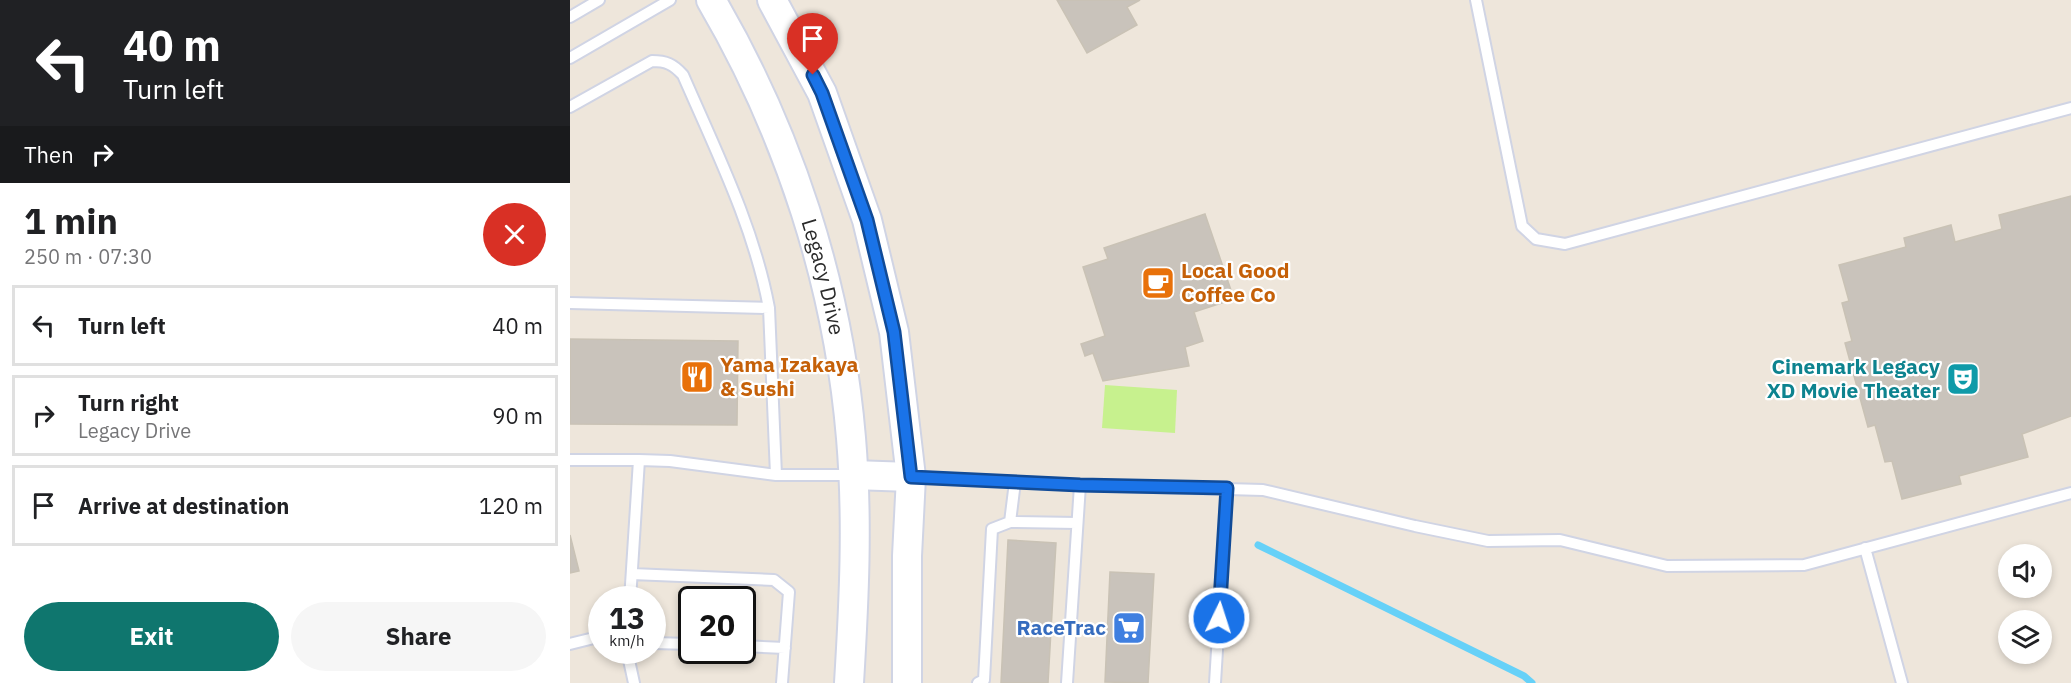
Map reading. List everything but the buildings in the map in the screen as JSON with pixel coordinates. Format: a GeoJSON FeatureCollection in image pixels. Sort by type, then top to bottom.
{"type":"FeatureCollection","features":[{"type":"Feature","properties":{"kind":"main road","name":"Legacy Drive"},"geometry":{"type":"LineString","coordinates":[[711,0],[769,113],[800,191],[829,298],[841,359],[853,475],[855,562],[849,683]]}},
{"type":"Feature","properties":{"kind":"main road"},"geometry":{"type":"LineString","coordinates":[[772,0],[822,93],[867,220],[894,332],[911,477],[907,556],[907,683]]}},
{"type":"Feature","properties":{"kind":"main road"},"geometry":{"type":"LineString","coordinates":[[853,475],[911,477]]}},
{"type":"Feature","properties":{"kind":"lane"},"geometry":{"type":"LineString","coordinates":[[570,16],[599,0]]}},
{"type":"Feature","properties":{"kind":"lane"},"geometry":{"type":"LineString","coordinates":[[570,58],[670,0]]}},
{"type":"Feature","properties":{"kind":"lane"},"geometry":{"type":"LineString","coordinates":[[1476,0],[1522,226],[1536,238],[1565,244],[2071,108]]}},
{"type":"Feature","properties":{"kind":"lane"},"geometry":{"type":"LineString","coordinates":[[570,107],[652,61],[674,65],[683,75],[742,212],[764,283],[769,308],[776,475]]}},
{"type":"Feature","properties":{"kind":"lane"},"geometry":{"type":"LineString","coordinates":[[570,303],[769,308]]}},
{"type":"Feature","properties":{"kind":"lane"},"geometry":{"type":"LineString","coordinates":[[570,460],[670,461],[776,475],[853,475]]}},
{"type":"Feature","properties":{"kind":"lane"},"geometry":{"type":"LineString","coordinates":[[631,586],[639,460]]}},
{"type":"Feature","properties":{"kind":"lane"},"geometry":{"type":"LineString","coordinates":[[911,477],[1263,490],[1488,541],[1560,540],[1666,566],[1804,565],[2071,493]]}},
{"type":"Feature","properties":{"kind":"lane"},"geometry":{"type":"LineString","coordinates":[[1010,522],[1015,482]]}},
{"type":"Feature","properties":{"kind":"lane"},"geometry":{"type":"LineString","coordinates":[[1067,683],[1080,485]]}},
{"type":"Feature","properties":{"kind":"lane"},"geometry":{"type":"LineString","coordinates":[[1215,683],[1227,488]]}},
{"type":"Feature","properties":{"kind":"lane"},"geometry":{"type":"LineString","coordinates":[[978,683],[984,680],[992,530],[1010,522],[1077,523]]}},
{"type":"Feature","properties":{"kind":"lane"},"geometry":{"type":"LineString","coordinates":[[1865,548],[1902,683]]}},
{"type":"Feature","properties":{"kind":"lane"},"geometry":{"type":"LineString","coordinates":[[632,574],[774,580],[789,592],[782,683]]}},
{"type":"Feature","properties":{"kind":"lane"},"geometry":{"type":"LineString","coordinates":[[570,644],[588,640]]}},
{"type":"Feature","properties":{"kind":"lane"},"geometry":{"type":"LineString","coordinates":[[756,647],[785,648]]}},
{"type":"Feature","properties":{"kind":"lane"},"geometry":{"type":"LineString","coordinates":[[630,664],[634,683]]}},
{"type":"Feature","properties":{"kind":"green space"},"geometry":{"type":"Polygon","coordinates":[[[1105,385],[1177,390],[1175,433],[1102,428],[1105,385]]]}},
{"type":"Feature","properties":{"kind":"waterway"},"geometry":{"type":"LineString","coordinates":[[1258,545],[1524,676],[1532,683]]}},
{"type":"Feature","properties":{"kind":"place","name":"Local Good Coffee Co"},"geometry":{"type":"Point","coordinates":[1158,283]}},
{"type":"Feature","properties":{"kind":"place","name":"Yama Izakaya & Sushi"},"geometry":{"type":"Point","coordinates":[697,377]}},
{"type":"Feature","properties":{"kind":"place","name":"Cinemark Legacy XD Movie Theater"},"geometry":{"type":"Point","coordinates":[1963,379]}},
{"type":"Feature","properties":{"kind":"place","name":"RaceTrac"},"geometry":{"type":"Point","coordinates":[1129,628]}},
{"type":"Feature","properties":{"kind":"route"},"geometry":{"type":"LineString","coordinates":[[813,75],[822,93],[867,220],[894,332],[911,477],[1080,485],[1227,488],[1219,618]]}}]}
